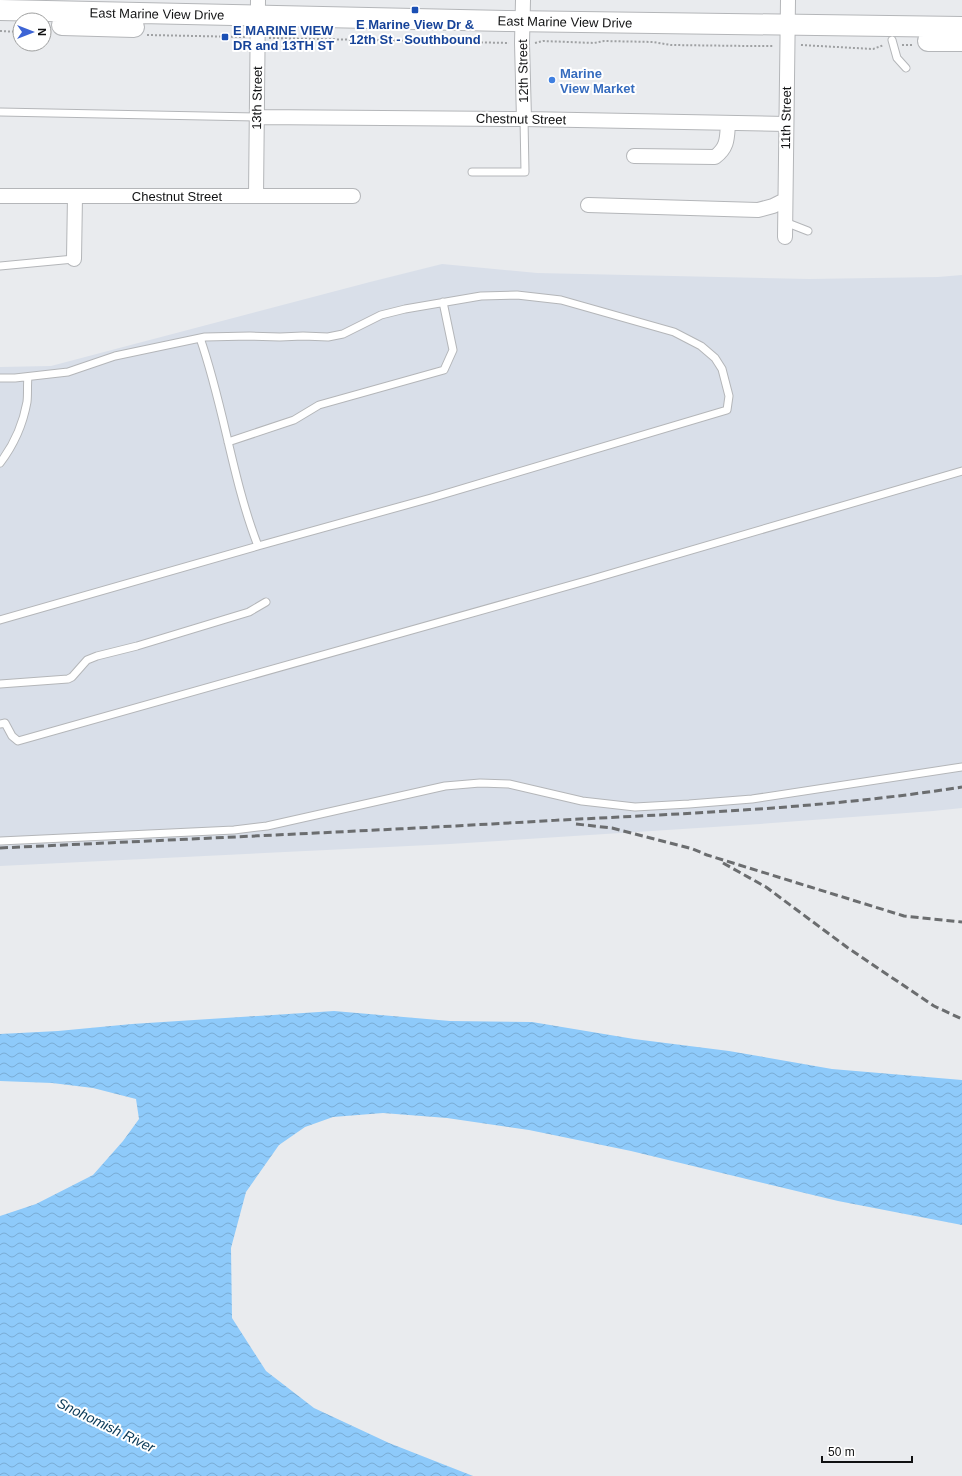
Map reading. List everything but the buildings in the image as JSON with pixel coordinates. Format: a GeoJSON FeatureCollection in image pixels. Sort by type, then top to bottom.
{"type":"FeatureCollection","features":[{"type":"Feature","properties":{"kind":"main road","name":"East Marine View Drive"},"geometry":{"type":"LineString","coordinates":[[0,10],[523,32],[787,36],[893,42],[962,42]]}},
{"type":"Feature","properties":{"kind":"main road","name":"East Marine View Drive"},"geometry":{"type":"LineString","coordinates":[[52,29],[258,21]]}},
{"type":"Feature","properties":{"kind":"main road"},"geometry":{"type":"LineString","coordinates":[[0,24],[12,24]]}},
{"type":"Feature","properties":{"kind":"main road","name":"East Marine View Drive"},"geometry":{"type":"LineString","coordinates":[[787,36],[962,27]]}},
{"type":"Feature","properties":{"kind":"street","name":"12th Street"},"geometry":{"type":"LineString","coordinates":[[523,0],[524,119]]}},
{"type":"Feature","properties":{"kind":"street","name":"11th Street"},"geometry":{"type":"LineString","coordinates":[[785,237],[784,200],[788,0]]}},
{"type":"Feature","properties":{"kind":"street","name":"13th Street"},"geometry":{"type":"LineString","coordinates":[[256,196],[258,21]]}},
{"type":"Feature","properties":{"kind":"street","name":"Chestnut Street"},"geometry":{"type":"LineString","coordinates":[[257,117],[524,119],[786,124]]}},
{"type":"Feature","properties":{"kind":"street"},"geometry":{"type":"LineString","coordinates":[[634,156],[715,157],[723,151],[726,143],[728,123]]}},
{"type":"Feature","properties":{"kind":"street","name":"Chestnut Street"},"geometry":{"type":"LineString","coordinates":[[0,196],[353,196]]}},
{"type":"Feature","properties":{"kind":"street"},"geometry":{"type":"LineString","coordinates":[[74,259],[75,196]]}},
{"type":"Feature","properties":{"kind":"street"},"geometry":{"type":"LineString","coordinates":[[588,205],[758,210],[772,206],[784,200]]}},
{"type":"Feature","properties":{"kind":"lane"},"geometry":{"type":"LineString","coordinates":[[893,42],[897,58],[906,68]]}},
{"type":"Feature","properties":{"kind":"lane"},"geometry":{"type":"LineString","coordinates":[[0,112],[257,117]]}},
{"type":"Feature","properties":{"kind":"lane"},"geometry":{"type":"LineString","coordinates":[[472,172],[525,172],[524,119]]}},
{"type":"Feature","properties":{"kind":"lane"},"geometry":{"type":"LineString","coordinates":[[785,222],[808,231]]}},
{"type":"Feature","properties":{"kind":"lane"},"geometry":{"type":"LineString","coordinates":[[0,266],[74,259]]}},
{"type":"Feature","properties":{"kind":"lane"},"geometry":{"type":"LineString","coordinates":[[0,378],[28,377],[68,372],[115,356],[200,338],[250,336],[328,337],[343,334],[381,315],[482,296],[517,295],[561,300],[674,332],[701,346],[715,358],[722,369],[729,396],[727,410],[432,498],[0,620]]}},
{"type":"Feature","properties":{"kind":"lane"},"geometry":{"type":"LineString","coordinates":[[228,442],[294,420],[319,405],[444,370],[453,350],[444,302]]}},
{"type":"Feature","properties":{"kind":"lane"},"geometry":{"type":"LineString","coordinates":[[200,338],[210,366],[243,501],[258,546]]}},
{"type":"Feature","properties":{"kind":"lane"},"geometry":{"type":"LineString","coordinates":[[0,464],[8,452],[22,419],[27,401],[28,377]]}},
{"type":"Feature","properties":{"kind":"lane"},"geometry":{"type":"LineString","coordinates":[[0,724],[5,724],[12,736],[18,741],[596,578],[962,471]]}},
{"type":"Feature","properties":{"kind":"lane"},"geometry":{"type":"LineString","coordinates":[[0,684],[68,679],[87,660],[249,612],[266,602]]}},
{"type":"Feature","properties":{"kind":"lane"},"geometry":{"type":"LineString","coordinates":[[0,841],[234,830],[267,826],[445,786],[473,783],[509,784],[582,801],[635,807],[752,799],[962,767]]}},
{"type":"Feature","properties":{"kind":"path"},"geometry":{"type":"LineString","coordinates":[[147,35],[258,21],[523,32],[537,43],[543,41],[594,43],[604,41],[748,46],[787,36],[873,48],[893,42],[918,45]]}},
{"type":"Feature","properties":{"kind":"path"},"geometry":{"type":"LineString","coordinates":[[0,31],[12,32]]}},
{"type":"Feature","properties":{"kind":"shaded area"},"geometry":{"type":"Polygon","coordinates":[[[442,264],[537,273],[809,279],[938,277],[962,275],[962,808],[760,824],[450,844],[0,866],[0,367],[51,366],[442,264]]]}},
{"type":"Feature","properties":{"kind":"water","name":"Snohomish River"},"geometry":{"type":"Polygon","coordinates":[[[334,1011],[450,1021],[532,1022],[634,1039],[729,1051],[832,1069],[962,1080],[962,1225],[838,1201],[631,1151],[529,1130],[447,1118],[383,1113],[333,1117],[305,1127],[279,1145],[246,1192],[231,1248],[232,1318],[266,1371],[314,1408],[389,1443],[473,1476],[0,1476],[0,1216],[36,1204],[93,1175],[123,1141],[139,1119],[136,1099],[93,1088],[52,1083],[0,1081],[0,1034],[334,1011]]]}},
{"type":"Feature","properties":{"kind":"railway"},"geometry":{"type":"LineString","coordinates":[[0,848],[762,809],[862,800],[962,787]]}},
{"type":"Feature","properties":{"kind":"railway"},"geometry":{"type":"LineString","coordinates":[[576,824],[612,828],[693,849],[707,855],[904,916],[962,922]]}},
{"type":"Feature","properties":{"kind":"railway"},"geometry":{"type":"LineString","coordinates":[[723,863],[766,887],[848,948],[934,1006],[962,1019]]}},
{"type":"Feature","properties":{"kind":"place","name":"E Marine View Dr & 12th St - Southbound"},"geometry":{"type":"Point","coordinates":[415,10]}},
{"type":"Feature","properties":{"kind":"place","name":"E MARINE VIEW DR and 13TH ST"},"geometry":{"type":"Point","coordinates":[225,37]}},
{"type":"Feature","properties":{"kind":"place","name":"Marine View Market"},"geometry":{"type":"Point","coordinates":[552,80]}}]}
